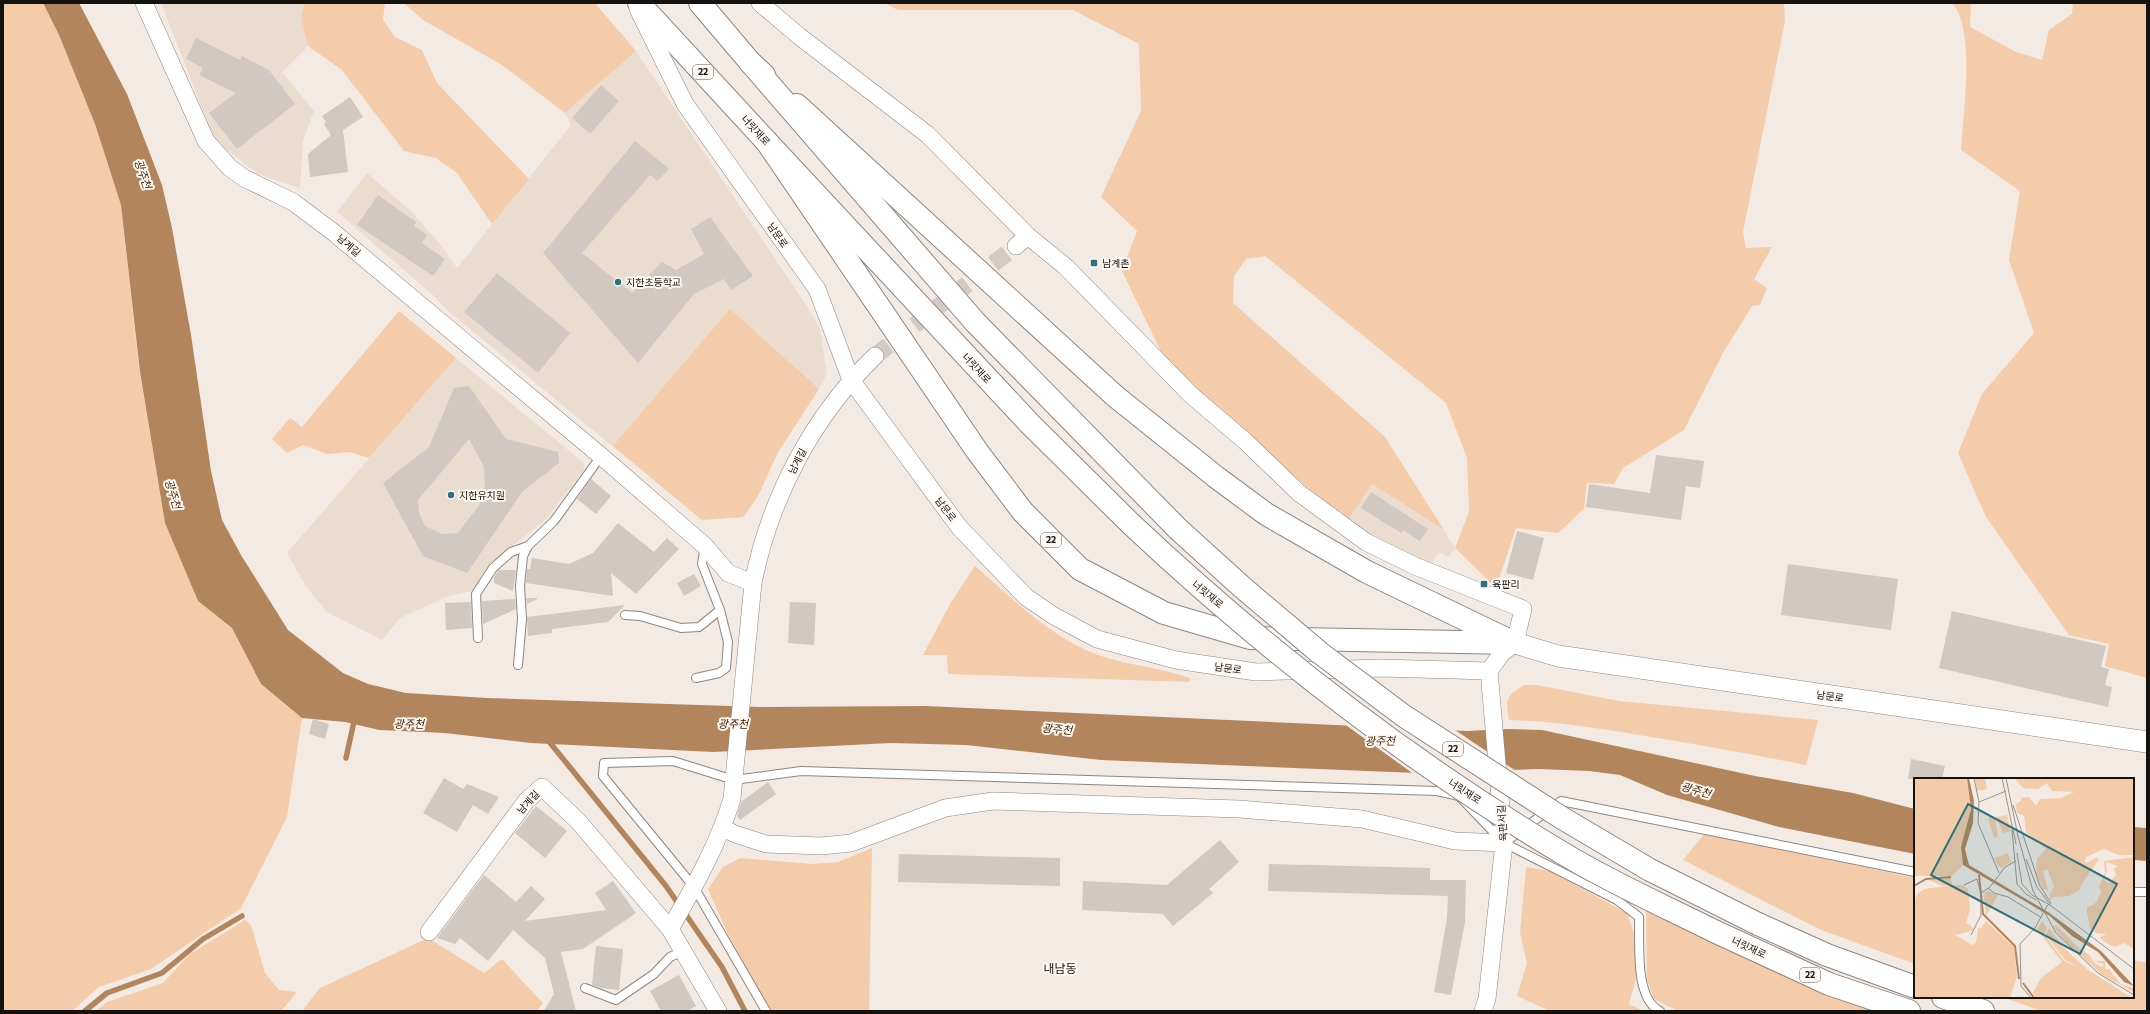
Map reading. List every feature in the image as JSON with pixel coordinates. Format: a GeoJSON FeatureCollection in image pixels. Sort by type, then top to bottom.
{"type":"FeatureCollection","features":[{"type":"Feature","properties":{"kind":"main road","name":"너릿재로"},"geometry":{"type":"LineString","coordinates":[[639,3],[1030,424],[1131,524],[1198,587],[1273,648],[1369,724],[1442,776],[1565,855],[1714,931],[1829,984],[1909,1011]]}},
{"type":"Feature","properties":{"kind":"main road","name":"22"},"geometry":{"type":"LineString","coordinates":[[700,3],[975,322],[1178,530],[1320,653],[1404,716],[1562,818],[1650,870],[1758,924],[1827,954],[1914,987]]}},
{"type":"Feature","properties":{"kind":"main road","name":"22"},"geometry":{"type":"LineString","coordinates":[[750,62],[1110,391],[1216,477],[1266,514],[1367,572],[1514,643]]}},
{"type":"Feature","properties":{"kind":"main road","name":"22"},"geometry":{"type":"LineString","coordinates":[[767,142],[977,451],[1023,512],[1080,569],[1164,613],[1250,638],[1514,643]]}},
{"type":"Feature","properties":{"kind":"main road"},"geometry":{"type":"LineString","coordinates":[[1946,998],[1983,1011]]}},
{"type":"Feature","properties":{"kind":"street","name":"남계길"},"geometry":{"type":"LineString","coordinates":[[144,3],[206,141],[226,163],[244,178],[293,202],[333,232],[601,456],[705,546],[728,573],[753,583]]}},
{"type":"Feature","properties":{"kind":"street","name":"남문로"},"geometry":{"type":"LineString","coordinates":[[635,3],[685,104],[817,289],[851,380],[960,527],[1026,597],[1054,616],[1097,639],[1176,660],[1256,672],[1380,668],[1489,671]]}},
{"type":"Feature","properties":{"kind":"street"},"geometry":{"type":"LineString","coordinates":[[760,3],[799,36],[928,135],[1022,241],[1066,267],[1191,395],[1245,441],[1299,493],[1366,542],[1415,566],[1523,609],[1514,643],[1502,653],[1489,671]]}},
{"type":"Feature","properties":{"kind":"street","name":"남계길"},"geometry":{"type":"LineString","coordinates":[[672,925],[691,892],[723,828],[732,799],[753,583],[758,560],[779,500],[798,455],[851,380],[875,356]]}},
{"type":"Feature","properties":{"kind":"street","name":"남문로"},"geometry":{"type":"LineString","coordinates":[[1514,643],[1558,656],[2147,742]]}},
{"type":"Feature","properties":{"kind":"street","name":"육판서길"},"geometry":{"type":"LineString","coordinates":[[1483,1011],[1487,998],[1504,844],[1489,671]]}},
{"type":"Feature","properties":{"kind":"street","name":"남계길"},"geometry":{"type":"LineString","coordinates":[[429,932],[527,800],[542,787],[578,821],[672,925],[682,951],[718,1011]]}},
{"type":"Feature","properties":{"kind":"street"},"geometry":{"type":"LineString","coordinates":[[723,828],[735,834],[766,844],[822,846],[851,843],[946,808],[993,801],[1239,809],[1362,819],[1455,841],[1504,844]]}},
{"type":"Feature","properties":{"kind":"lane"},"geometry":{"type":"LineString","coordinates":[[518,666],[522,619],[520,586],[523,556],[528,546],[554,521],[601,456]]}},
{"type":"Feature","properties":{"kind":"lane"},"geometry":{"type":"LineString","coordinates":[[478,638],[476,594],[493,568],[511,552],[528,546]]}},
{"type":"Feature","properties":{"kind":"lane"},"geometry":{"type":"LineString","coordinates":[[696,678],[719,673],[726,668],[728,642],[720,610],[702,564],[705,546]]}},
{"type":"Feature","properties":{"kind":"lane"},"geometry":{"type":"LineString","coordinates":[[625,615],[640,616],[681,628],[699,627],[720,610]]}},
{"type":"Feature","properties":{"kind":"lane"},"geometry":{"type":"LineString","coordinates":[[766,1011],[691,892],[603,776],[604,763],[673,761],[735,775],[801,771],[1437,790],[1459,796],[1504,844],[1617,900],[1639,917],[1641,984],[1653,1007],[1660,1011]]}},
{"type":"Feature","properties":{"kind":"lane"},"geometry":{"type":"LineString","coordinates":[[1504,844],[1561,801],[1914,872]]}},
{"type":"Feature","properties":{"kind":"lane"},"geometry":{"type":"LineString","coordinates":[[2134,892],[2147,892]]}},
{"type":"Feature","properties":{"kind":"lane"},"geometry":{"type":"LineString","coordinates":[[584,988],[616,1000],[654,974],[670,957],[682,951]]}},
{"type":"Feature","properties":{"kind":"shaded area"},"geometry":{"type":"Polygon","coordinates":[[[3,3],[43,3],[59,35],[95,124],[121,205],[139,368],[165,523],[198,601],[232,628],[261,684],[302,718],[287,817],[241,908],[151,969],[99,987],[72,1011],[3,1011],[3,3]]]}},
{"type":"Feature","properties":{"kind":"shaded area"},"geometry":{"type":"Polygon","coordinates":[[[161,3],[304,3],[301,18],[308,46],[282,72],[314,111],[303,140],[300,188],[258,174],[215,141],[161,3]]]}},
{"type":"Feature","properties":{"kind":"shaded area"},"geometry":{"type":"Polygon","coordinates":[[[304,3],[385,3],[383,20],[395,37],[422,50],[437,83],[529,179],[492,224],[457,173],[436,158],[404,151],[342,70],[308,46],[301,18],[304,3]]]}},
{"type":"Feature","properties":{"kind":"shaded area"},"geometry":{"type":"Polygon","coordinates":[[[404,3],[595,3],[636,51],[565,113],[502,65],[423,20],[404,3]]]}},
{"type":"Feature","properties":{"kind":"shaded area"},"geometry":{"type":"Polygon","coordinates":[[[884,3],[1784,3],[1785,21],[1743,232],[1746,248],[1772,247],[1754,279],[1767,288],[1760,305],[1752,306],[1723,353],[1684,430],[1623,468],[1614,484],[1587,483],[1584,509],[1558,533],[1516,528],[1496,588],[1455,548],[1469,512],[1467,458],[1446,403],[1265,256],[1246,259],[1234,276],[1233,303],[1385,437],[1444,530],[1372,484],[1348,520],[1306,486],[1166,362],[1122,271],[1137,231],[1101,197],[1141,111],[1139,44],[1073,10],[898,10],[884,3]]]}},
{"type":"Feature","properties":{"kind":"shaded area"},"geometry":{"type":"Polygon","coordinates":[[[1952,3],[1971,3],[1970,27],[2016,52],[2042,60],[2049,30],[2072,14],[2073,3],[2147,3],[2147,678],[2105,666],[2109,644],[2069,635],[1986,517],[1958,453],[1982,394],[2034,333],[2009,260],[2020,191],[1961,150],[1966,52],[1964,32],[1959,15],[1952,3]]]}},
{"type":"Feature","properties":{"kind":"shaded area","name":"지한초등학교"},"geometry":{"type":"Polygon","coordinates":[[[636,51],[808,308],[820,329],[827,373],[819,389],[778,452],[758,496],[743,517],[702,520],[447,310],[434,296],[337,212],[367,173],[410,210],[440,244],[457,268],[571,125],[565,113],[636,51]]]}},
{"type":"Feature","properties":{"kind":"shaded area"},"geometry":{"type":"Polygon","coordinates":[[[730,309],[819,389],[778,452],[758,496],[743,517],[702,520],[613,446],[730,309]]]}},
{"type":"Feature","properties":{"kind":"shaded area"},"geometry":{"type":"Polygon","coordinates":[[[399,311],[456,358],[369,458],[349,452],[327,454],[303,445],[287,453],[272,439],[290,418],[302,427],[399,311]]]}},
{"type":"Feature","properties":{"kind":"shaded area","name":"지한유치원"},"geometry":{"type":"Polygon","coordinates":[[[456,358],[584,463],[584,470],[545,520],[497,559],[484,572],[475,590],[449,596],[400,618],[382,640],[327,612],[305,585],[287,553],[456,358]]]}},
{"type":"Feature","properties":{"kind":"shaded area"},"geometry":{"type":"Polygon","coordinates":[[[1372,484],[1444,530],[1455,548],[1448,557],[1439,552],[1431,565],[1378,542],[1348,520],[1372,484]]]}},
{"type":"Feature","properties":{"kind":"shaded area"},"geometry":{"type":"Polygon","coordinates":[[[975,566],[1048,628],[1080,647],[1098,655],[1190,678],[1190,682],[948,674],[947,655],[923,655],[950,604],[975,566]]]}},
{"type":"Feature","properties":{"kind":"shaded area"},"geometry":{"type":"Polygon","coordinates":[[[1524,685],[1537,685],[1619,701],[1818,720],[1806,765],[1607,730],[1558,723],[1509,720],[1507,707],[1508,699],[1513,693],[1524,685]]]}},
{"type":"Feature","properties":{"kind":"shaded area"},"geometry":{"type":"Polygon","coordinates":[[[1705,833],[1914,878],[1914,964],[1821,930],[1683,860],[1705,833]]]}},
{"type":"Feature","properties":{"kind":"shaded area"},"geometry":{"type":"Polygon","coordinates":[[[872,848],[869,1011],[769,1011],[727,932],[708,889],[723,867],[740,858],[812,864],[838,862],[872,848]]]}},
{"type":"Feature","properties":{"kind":"shaded area"},"geometry":{"type":"Polygon","coordinates":[[[1526,867],[1549,871],[1627,913],[1634,933],[1636,978],[1629,1004],[1643,1011],[1550,1011],[1517,996],[1527,963],[1520,933],[1526,867]]]}},
{"type":"Feature","properties":{"kind":"shaded area"},"geometry":{"type":"Polygon","coordinates":[[[1646,906],[1874,1011],[1678,1011],[1654,999],[1647,980],[1646,906]]]}},
{"type":"Feature","properties":{"kind":"shaded area"},"geometry":{"type":"Polygon","coordinates":[[[245,920],[251,925],[265,973],[279,990],[297,992],[281,1011],[96,1011],[107,1002],[163,983],[190,954],[245,920]]]}},
{"type":"Feature","properties":{"kind":"shaded area"},"geometry":{"type":"Polygon","coordinates":[[[428,938],[484,973],[502,959],[543,1003],[537,1011],[302,1011],[320,988],[428,938]]]}},
{"type":"Feature","properties":{"kind":"shaded area"},"geometry":{"type":"Polygon","coordinates":[[[2134,960],[2147,963],[2147,1011],[2041,1011],[2006,998],[2134,998],[2134,960]]]}},
{"type":"Feature","properties":{"kind":"water","name":"광주천"},"geometry":{"type":"Polygon","coordinates":[[[43,3],[79,3],[127,94],[162,185],[172,228],[191,335],[211,471],[222,520],[241,555],[288,630],[343,673],[368,684],[406,693],[487,698],[760,707],[925,706],[1467,731],[1508,729],[1542,730],[1755,776],[1853,793],[1914,809],[1914,854],[1779,827],[1667,795],[1620,775],[1589,771],[1539,769],[1418,773],[1367,771],[1101,760],[966,745],[891,743],[713,752],[531,743],[445,733],[379,730],[345,722],[302,718],[261,684],[232,628],[198,601],[165,523],[140,372],[121,205],[95,124],[59,35],[43,3]]]}},
{"type":"Feature","properties":{"kind":"water"},"geometry":{"type":"Polygon","coordinates":[[[2134,827],[2147,828],[2147,861],[2134,860],[2134,827]]]}},
{"type":"Feature","properties":{"kind":"pier"},"geometry":{"type":"Polygon","coordinates":[[[1343,723],[1452,728],[1516,771],[1415,775],[1343,723]]]}},
{"type":"Feature","properties":{"kind":"building"},"geometry":{"type":"Polygon","coordinates":[[[196,38],[240,60],[242,56],[269,70],[295,104],[237,149],[209,113],[236,93],[199,75],[203,68],[186,59],[196,38]]]}},
{"type":"Feature","properties":{"kind":"building"},"geometry":{"type":"Polygon","coordinates":[[[601,85],[619,101],[590,134],[572,118],[601,85]]]}},
{"type":"Feature","properties":{"kind":"building"},"geometry":{"type":"Polygon","coordinates":[[[350,97],[363,117],[343,130],[348,172],[310,177],[308,154],[331,135],[324,124],[326,122],[322,116],[350,97]]]}},
{"type":"Feature","properties":{"kind":"building"},"geometry":{"type":"Polygon","coordinates":[[[635,141],[669,169],[657,181],[650,175],[582,253],[632,293],[662,262],[676,270],[704,254],[691,229],[710,217],[753,276],[731,290],[724,279],[694,294],[638,363],[543,253],[635,141]]]}},
{"type":"Feature","properties":{"kind":"building"},"geometry":{"type":"Polygon","coordinates":[[[378,195],[416,222],[414,226],[427,235],[422,243],[445,259],[433,276],[357,225],[378,195]]]}},
{"type":"Feature","properties":{"kind":"building"},"geometry":{"type":"Polygon","coordinates":[[[497,273],[570,333],[538,373],[464,312],[497,273]]]}},
{"type":"Feature","properties":{"kind":"building"},"geometry":{"type":"Polygon","coordinates":[[[469,386],[506,439],[558,452],[559,463],[522,492],[467,573],[423,556],[383,483],[429,447],[454,388],[469,386]],[[469,439],[418,500],[419,513],[425,526],[442,534],[458,533],[480,504],[485,488],[484,467],[469,439]]]}},
{"type":"Feature","properties":{"kind":"building"},"geometry":{"type":"Polygon","coordinates":[[[1656,455],[1704,461],[1700,488],[1686,486],[1681,520],[1586,507],[1589,484],[1650,493],[1656,455]]]}},
{"type":"Feature","properties":{"kind":"building"},"geometry":{"type":"Polygon","coordinates":[[[591,479],[611,496],[596,514],[577,499],[591,479]]]}},
{"type":"Feature","properties":{"kind":"building"},"geometry":{"type":"Polygon","coordinates":[[[1371,492],[1428,529],[1420,541],[1403,530],[1401,533],[1361,508],[1371,492]]]}},
{"type":"Feature","properties":{"kind":"building"},"geometry":{"type":"Polygon","coordinates":[[[618,523],[654,552],[667,538],[679,549],[636,594],[611,573],[613,596],[526,583],[527,569],[530,569],[532,558],[569,564],[593,553],[618,523]]]}},
{"type":"Feature","properties":{"kind":"building"},"geometry":{"type":"Polygon","coordinates":[[[1517,531],[1544,538],[1533,580],[1506,573],[1517,531]]]}},
{"type":"Feature","properties":{"kind":"building"},"geometry":{"type":"Polygon","coordinates":[[[1788,564],[1898,579],[1891,630],[1781,615],[1788,564]]]}},
{"type":"Feature","properties":{"kind":"building"},"geometry":{"type":"Polygon","coordinates":[[[499,570],[516,570],[513,591],[494,583],[494,577],[499,570]]]}},
{"type":"Feature","properties":{"kind":"building"},"geometry":{"type":"Polygon","coordinates":[[[694,574],[701,586],[684,596],[677,583],[694,574]]]}},
{"type":"Feature","properties":{"kind":"building"},"geometry":{"type":"Polygon","coordinates":[[[526,598],[537,598],[537,599],[527,604],[526,598]]]}},
{"type":"Feature","properties":{"kind":"building"},"geometry":{"type":"Polygon","coordinates":[[[515,599],[516,609],[483,624],[482,601],[515,599]]]}},
{"type":"Feature","properties":{"kind":"building"},"geometry":{"type":"Polygon","coordinates":[[[471,602],[472,628],[446,630],[445,603],[471,602]]]}},
{"type":"Feature","properties":{"kind":"building"},"geometry":{"type":"Polygon","coordinates":[[[790,602],[816,603],[814,645],[788,643],[790,602]]]}},
{"type":"Feature","properties":{"kind":"building"},"geometry":{"type":"Polygon","coordinates":[[[625,605],[608,622],[552,629],[552,633],[528,636],[527,617],[625,605]]]}},
{"type":"Feature","properties":{"kind":"building"},"geometry":{"type":"Polygon","coordinates":[[[1952,611],[2106,646],[2101,667],[2109,669],[2105,685],[2112,687],[2108,707],[1939,668],[1952,611]]]}},
{"type":"Feature","properties":{"kind":"building"},"geometry":{"type":"Polygon","coordinates":[[[313,719],[329,724],[325,739],[309,734],[313,719]]]}},
{"type":"Feature","properties":{"kind":"building"},"geometry":{"type":"Polygon","coordinates":[[[1911,759],[1945,766],[1942,778],[1908,779],[1911,759]]]}},
{"type":"Feature","properties":{"kind":"building"},"geometry":{"type":"Polygon","coordinates":[[[444,778],[463,789],[467,784],[499,797],[488,814],[473,805],[457,832],[423,813],[444,778]]]}},
{"type":"Feature","properties":{"kind":"building"},"geometry":{"type":"Polygon","coordinates":[[[768,782],[776,794],[740,820],[737,816],[741,802],[768,782]]]}},
{"type":"Feature","properties":{"kind":"building"},"geometry":{"type":"Polygon","coordinates":[[[536,806],[567,831],[545,858],[515,833],[536,806]]]}},
{"type":"Feature","properties":{"kind":"building"},"geometry":{"type":"Polygon","coordinates":[[[1220,840],[1239,862],[1209,889],[1213,893],[1173,926],[1163,914],[1082,910],[1083,881],[1167,885],[1220,840]]]}},
{"type":"Feature","properties":{"kind":"building"},"geometry":{"type":"Polygon","coordinates":[[[899,854],[1060,858],[1060,886],[898,882],[899,854]]]}},
{"type":"Feature","properties":{"kind":"building"},"geometry":{"type":"Polygon","coordinates":[[[1269,864],[1430,868],[1430,880],[1466,880],[1465,922],[1451,995],[1434,992],[1447,918],[1448,896],[1268,891],[1269,864]]]}},
{"type":"Feature","properties":{"kind":"building"},"geometry":{"type":"Polygon","coordinates":[[[484,875],[516,902],[531,886],[545,899],[525,921],[606,910],[595,893],[613,881],[636,913],[583,949],[561,952],[576,1011],[544,1011],[554,994],[545,958],[513,930],[488,961],[460,938],[455,944],[437,938],[484,875]]]}},
{"type":"Feature","properties":{"kind":"building"},"geometry":{"type":"Polygon","coordinates":[[[596,946],[623,949],[619,990],[601,988],[592,985],[596,946]]]}},
{"type":"Feature","properties":{"kind":"building"},"geometry":{"type":"Polygon","coordinates":[[[679,975],[696,1006],[687,1011],[661,1011],[650,991],[679,975]]]}},
{"type":"Feature","properties":{"kind":"waterway"},"geometry":{"type":"LineString","coordinates":[[346,758],[355,717]]}},
{"type":"Feature","properties":{"kind":"waterway"},"geometry":{"type":"LineString","coordinates":[[547,739],[666,886],[722,967],[745,1011]]}},
{"type":"Feature","properties":{"kind":"waterway"},"geometry":{"type":"LineString","coordinates":[[85,1011],[107,993],[162,973],[203,939],[242,916]]}},
{"type":"Feature","properties":{"kind":"tunnel"},"geometry":{"type":"LineString","coordinates":[[875,356],[1016,246]]}},
{"type":"Feature","properties":{"kind":"place","name":"남계촌"},"geometry":{"type":"Point","coordinates":[1094,263]}},
{"type":"Feature","properties":{"kind":"place","name":"지한초등학교"},"geometry":{"type":"Point","coordinates":[618,282]}},
{"type":"Feature","properties":{"kind":"place","name":"지한유치원"},"geometry":{"type":"Point","coordinates":[451,495]}},
{"type":"Feature","properties":{"kind":"place","name":"육판리"},"geometry":{"type":"Point","coordinates":[1484,584]}},
{"type":"Feature","properties":{"kind":"district","name":"내남동"},"geometry":{"type":"Point","coordinates":[1060,969]}}]}
